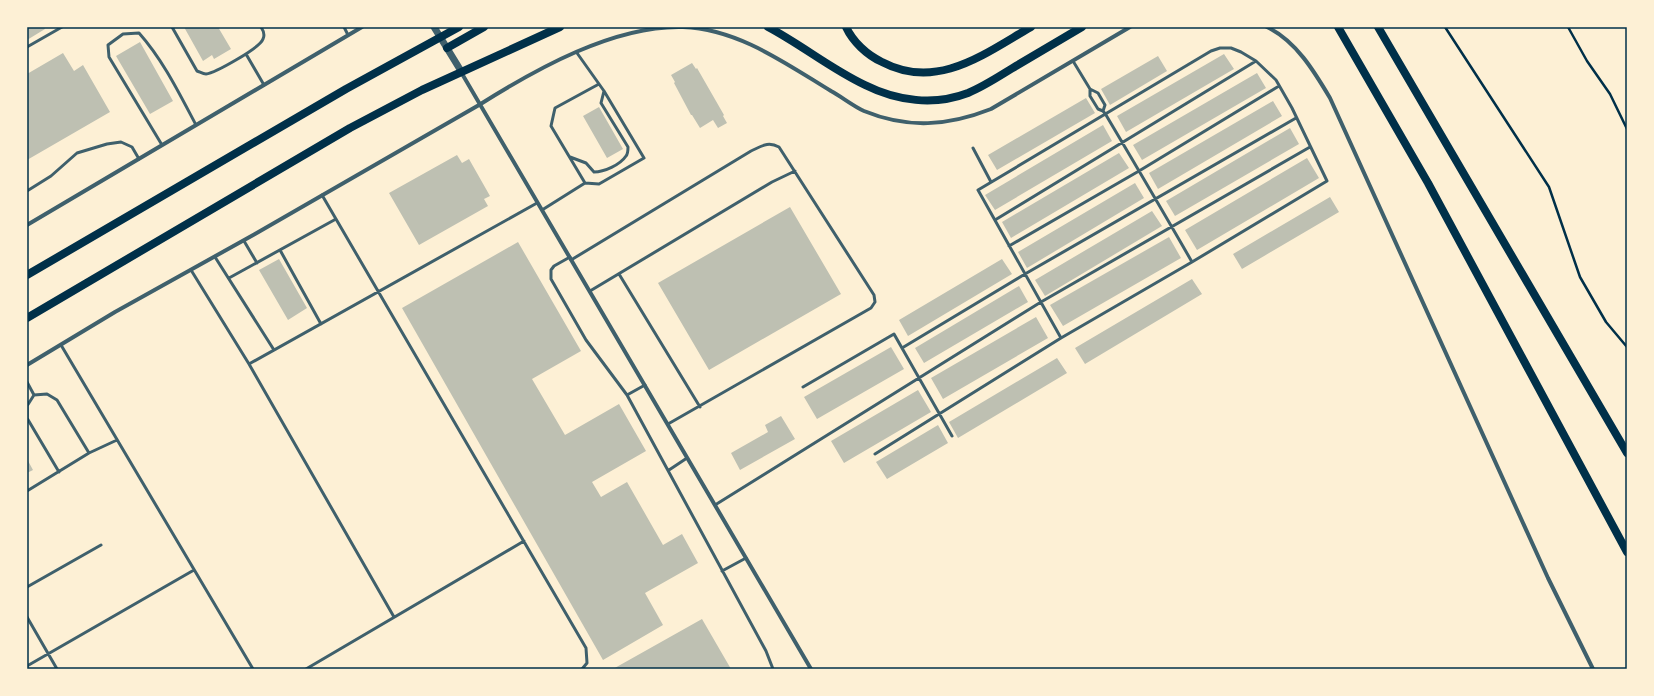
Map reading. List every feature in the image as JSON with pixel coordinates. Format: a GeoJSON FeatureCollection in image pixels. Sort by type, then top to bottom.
{"type":"FeatureCollection","features":[{"type":"Feature","properties":{"kind":"main road"},"geometry":{"type":"LineString","coordinates":[[27,275],[346,90],[459,27]]}},
{"type":"Feature","properties":{"kind":"main road"},"geometry":{"type":"LineString","coordinates":[[447,48],[484,27]]}},
{"type":"Feature","properties":{"kind":"main road"},"geometry":{"type":"LineString","coordinates":[[27,318],[350,128],[422,90],[560,27]]}},
{"type":"Feature","properties":{"kind":"main road"},"geometry":{"type":"LineString","coordinates":[[768,27],[791,39],[867,86],[894,97],[921,101],[945,99],[968,93],[990,82],[1082,27]]}},
{"type":"Feature","properties":{"kind":"main road"},"geometry":{"type":"LineString","coordinates":[[846,27],[858,45],[873,58],[891,67],[911,72],[929,73],[950,70],[970,62],[1031,27]]}},
{"type":"Feature","properties":{"kind":"main road"},"geometry":{"type":"LineString","coordinates":[[1378,27],[1627,453]]}},
{"type":"Feature","properties":{"kind":"main road"},"geometry":{"type":"LineString","coordinates":[[1339,29],[1428,183],[1627,552]]}},
{"type":"Feature","properties":{"kind":"street"},"geometry":{"type":"LineString","coordinates":[[27,225],[362,27]]}},
{"type":"Feature","properties":{"kind":"street"},"geometry":{"type":"LineString","coordinates":[[434,27],[811,669]]}},
{"type":"Feature","properties":{"kind":"street"},"geometry":{"type":"LineString","coordinates":[[27,365],[61,344],[244,241],[479,105],[510,85],[566,56],[615,37],[654,28],[684,27],[721,33],[748,43],[774,56],[864,111],[894,120],[922,124],[949,122],[970,117],[984,111],[1130,27]]}},
{"type":"Feature","properties":{"kind":"street"},"geometry":{"type":"LineString","coordinates":[[1266,27],[1284,38],[1303,56],[1330,98],[1548,578],[1593,669]]}},
{"type":"Feature","properties":{"kind":"lane"},"geometry":{"type":"LineString","coordinates":[[27,47],[62,27]]}},
{"type":"Feature","properties":{"kind":"lane"},"geometry":{"type":"LineString","coordinates":[[172,27],[197,71],[204,74],[212,72],[246,54],[259,45],[263,39],[263,31],[261,27]]}},
{"type":"Feature","properties":{"kind":"lane"},"geometry":{"type":"LineString","coordinates":[[344,27],[348,35]]}},
{"type":"Feature","properties":{"kind":"lane"},"geometry":{"type":"LineString","coordinates":[[162,145],[109,57],[108,44],[123,34],[139,33],[148,43],[176,87],[196,125]]}},
{"type":"Feature","properties":{"kind":"lane"},"geometry":{"type":"LineString","coordinates":[[875,454],[1061,338],[1327,182],[1276,80],[1256,61],[1231,48],[1215,50],[1158,82],[1106,115],[978,190],[1061,338]]}},
{"type":"Feature","properties":{"kind":"lane"},"geometry":{"type":"LineString","coordinates":[[542,210],[585,183],[599,184],[644,158],[604,91],[577,53]]}},
{"type":"Feature","properties":{"kind":"lane"},"geometry":{"type":"LineString","coordinates":[[246,54],[264,85]]}},
{"type":"Feature","properties":{"kind":"lane"},"geometry":{"type":"LineString","coordinates":[[1073,61],[1090,89],[1090,96],[1098,109],[1104,111]]}},
{"type":"Feature","properties":{"kind":"lane"},"geometry":{"type":"LineString","coordinates":[[995,220],[1256,61]]}},
{"type":"Feature","properties":{"kind":"lane"},"geometry":{"type":"LineString","coordinates":[[585,183],[551,126],[555,108],[599,84]]}},
{"type":"Feature","properties":{"kind":"lane"},"geometry":{"type":"LineString","coordinates":[[1009,246],[1139,171],[1279,86]]}},
{"type":"Feature","properties":{"kind":"lane"},"geometry":{"type":"LineString","coordinates":[[1090,89],[1098,93],[1105,105],[1104,111],[1106,115],[1192,262]]}},
{"type":"Feature","properties":{"kind":"lane"},"geometry":{"type":"LineString","coordinates":[[570,158],[586,163],[594,172],[602,172],[628,155],[628,147],[601,103],[604,91]]}},
{"type":"Feature","properties":{"kind":"lane"},"geometry":{"type":"LineString","coordinates":[[902,348],[1025,274],[1296,118]]}},
{"type":"Feature","properties":{"kind":"lane"},"geometry":{"type":"LineString","coordinates":[[27,191],[51,176],[77,153],[107,144],[121,142],[132,147],[139,159]]}},
{"type":"Feature","properties":{"kind":"lane"},"geometry":{"type":"LineString","coordinates":[[668,424],[871,308],[876,302],[874,295],[795,171],[779,147],[773,143],[765,144],[570,259],[554,266],[551,270],[551,279],[586,340],[627,395],[669,470],[766,651],[773,669]]}},
{"type":"Feature","properties":{"kind":"lane"},"geometry":{"type":"LineString","coordinates":[[714,505],[1041,302],[1310,147]]}},
{"type":"Feature","properties":{"kind":"lane"},"geometry":{"type":"LineString","coordinates":[[973,148],[991,182]]}},
{"type":"Feature","properties":{"kind":"lane"},"geometry":{"type":"LineString","coordinates":[[590,291],[772,182],[795,171]]}},
{"type":"Feature","properties":{"kind":"lane"},"geometry":{"type":"LineString","coordinates":[[322,195],[586,648],[587,663],[582,669]]}},
{"type":"Feature","properties":{"kind":"lane"},"geometry":{"type":"LineString","coordinates":[[249,364],[538,203]]}},
{"type":"Feature","properties":{"kind":"lane"},"geometry":{"type":"LineString","coordinates":[[229,278],[336,219]]}},
{"type":"Feature","properties":{"kind":"lane"},"geometry":{"type":"LineString","coordinates":[[244,241],[257,263]]}},
{"type":"Feature","properties":{"kind":"lane"},"geometry":{"type":"LineString","coordinates":[[280,250],[321,324]]}},
{"type":"Feature","properties":{"kind":"lane"},"geometry":{"type":"LineString","coordinates":[[215,257],[274,350]]}},
{"type":"Feature","properties":{"kind":"lane"},"geometry":{"type":"LineString","coordinates":[[191,270],[249,364],[394,617]]}},
{"type":"Feature","properties":{"kind":"lane"},"geometry":{"type":"LineString","coordinates":[[619,274],[700,407]]}},
{"type":"Feature","properties":{"kind":"lane"},"geometry":{"type":"LineString","coordinates":[[803,387],[894,334],[952,436]]}},
{"type":"Feature","properties":{"kind":"lane"},"geometry":{"type":"LineString","coordinates":[[61,344],[253,669]]}},
{"type":"Feature","properties":{"kind":"lane"},"geometry":{"type":"LineString","coordinates":[[27,382],[34,395]]}},
{"type":"Feature","properties":{"kind":"lane"},"geometry":{"type":"LineString","coordinates":[[627,395],[645,385]]}},
{"type":"Feature","properties":{"kind":"lane"},"geometry":{"type":"LineString","coordinates":[[34,395],[47,394],[58,400],[89,454]]}},
{"type":"Feature","properties":{"kind":"lane"},"geometry":{"type":"LineString","coordinates":[[34,395],[27,406],[27,418],[59,472]]}},
{"type":"Feature","properties":{"kind":"lane"},"geometry":{"type":"LineString","coordinates":[[27,491],[89,454],[117,440]]}},
{"type":"Feature","properties":{"kind":"lane"},"geometry":{"type":"LineString","coordinates":[[669,470],[688,458]]}},
{"type":"Feature","properties":{"kind":"lane"},"geometry":{"type":"LineString","coordinates":[[306,669],[524,541]]}},
{"type":"Feature","properties":{"kind":"lane"},"geometry":{"type":"LineString","coordinates":[[27,587],[101,545]]}},
{"type":"Feature","properties":{"kind":"lane"},"geometry":{"type":"LineString","coordinates":[[722,571],[746,558]]}},
{"type":"Feature","properties":{"kind":"lane"},"geometry":{"type":"LineString","coordinates":[[27,666],[194,570]]}},
{"type":"Feature","properties":{"kind":"lane"},"geometry":{"type":"LineString","coordinates":[[27,617],[57,669]]}},
{"type":"Feature","properties":{"kind":"path"},"geometry":{"type":"LineString","coordinates":[[1445,27],[1549,187],[1580,277],[1606,322],[1627,347]]}},
{"type":"Feature","properties":{"kind":"path"},"geometry":{"type":"LineString","coordinates":[[1568,27],[1587,61],[1610,94],[1627,129]]}},
{"type":"Feature","properties":{"kind":"building"},"geometry":{"type":"Polygon","coordinates":[[[27,27],[44,27],[45,29],[27,40],[27,27]]]}},
{"type":"Feature","properties":{"kind":"building"},"geometry":{"type":"Polygon","coordinates":[[[184,27],[218,27],[231,49],[214,59],[212,55],[203,61],[184,27]]]}},
{"type":"Feature","properties":{"kind":"building"},"geometry":{"type":"Polygon","coordinates":[[[140,42],[173,101],[150,114],[116,56],[140,42]]]}},
{"type":"Feature","properties":{"kind":"building"},"geometry":{"type":"Polygon","coordinates":[[[63,53],[74,71],[83,65],[110,112],[27,160],[27,74],[63,53]]]}},
{"type":"Feature","properties":{"kind":"building"},"geometry":{"type":"Polygon","coordinates":[[[1224,54],[1234,69],[1126,132],[1117,116],[1224,54]]]}},
{"type":"Feature","properties":{"kind":"building"},"geometry":{"type":"Polygon","coordinates":[[[1158,56],[1167,71],[1110,105],[1101,89],[1158,56]]]}},
{"type":"Feature","properties":{"kind":"building"},"geometry":{"type":"Polygon","coordinates":[[[692,63],[696,69],[697,68],[724,115],[723,116],[727,123],[718,128],[713,120],[700,128],[691,115],[674,83],[675,82],[671,75],[692,63]]]}},
{"type":"Feature","properties":{"kind":"building"},"geometry":{"type":"Polygon","coordinates":[[[1257,73],[1266,88],[1142,160],[1133,145],[1257,73]]]}},
{"type":"Feature","properties":{"kind":"building"},"geometry":{"type":"Polygon","coordinates":[[[1086,98],[1095,113],[997,170],[988,155],[1086,98]]]}},
{"type":"Feature","properties":{"kind":"building"},"geometry":{"type":"Polygon","coordinates":[[[1273,101],[1282,116],[1158,189],[1149,173],[1273,101]]]}},
{"type":"Feature","properties":{"kind":"building"},"geometry":{"type":"Polygon","coordinates":[[[599,107],[623,149],[607,158],[583,116],[599,107]]]}},
{"type":"Feature","properties":{"kind":"building"},"geometry":{"type":"Polygon","coordinates":[[[1103,125],[1112,141],[995,210],[985,195],[1103,125]]]}},
{"type":"Feature","properties":{"kind":"building"},"geometry":{"type":"Polygon","coordinates":[[[1290,128],[1299,144],[1175,216],[1166,201],[1290,128]]]}},
{"type":"Feature","properties":{"kind":"building"},"geometry":{"type":"Polygon","coordinates":[[[1119,153],[1129,168],[1011,238],[1002,222],[1119,153]]]}},
{"type":"Feature","properties":{"kind":"building"},"geometry":{"type":"Polygon","coordinates":[[[457,155],[462,163],[469,159],[490,196],[484,199],[488,206],[419,245],[389,193],[457,155]]]}},
{"type":"Feature","properties":{"kind":"building"},"geometry":{"type":"Polygon","coordinates":[[[1307,158],[1319,178],[1197,250],[1185,230],[1307,158]]]}},
{"type":"Feature","properties":{"kind":"building"},"geometry":{"type":"Polygon","coordinates":[[[1135,183],[1144,198],[1027,268],[1018,252],[1135,183]]]}},
{"type":"Feature","properties":{"kind":"building"},"geometry":{"type":"Polygon","coordinates":[[[1330,197],[1339,212],[1242,269],[1233,254],[1330,197]]]}},
{"type":"Feature","properties":{"kind":"building"},"geometry":{"type":"Polygon","coordinates":[[[790,207],[841,294],[709,370],[658,283],[790,207]]]}},
{"type":"Feature","properties":{"kind":"building"},"geometry":{"type":"Polygon","coordinates":[[[1152,211],[1162,226],[1045,296],[1035,280],[1152,211]]]}},
{"type":"Feature","properties":{"kind":"building"},"geometry":{"type":"Polygon","coordinates":[[[1169,237],[1181,258],[1063,326],[1050,305],[1169,237]]]}},
{"type":"Feature","properties":{"kind":"building"},"geometry":{"type":"Polygon","coordinates":[[[518,242],[581,351],[532,379],[565,435],[619,404],[646,451],[592,482],[601,497],[627,482],[663,545],[682,534],[698,563],[645,593],[663,625],[603,660],[402,308],[518,242]]]}},
{"type":"Feature","properties":{"kind":"building"},"geometry":{"type":"Polygon","coordinates":[[[279,259],[307,308],[288,320],[259,270],[279,259]]]}},
{"type":"Feature","properties":{"kind":"building"},"geometry":{"type":"Polygon","coordinates":[[[1002,259],[1012,274],[908,336],[899,320],[1002,259]]]}},
{"type":"Feature","properties":{"kind":"building"},"geometry":{"type":"Polygon","coordinates":[[[1192,279],[1202,294],[1085,364],[1075,348],[1192,279]]]}},
{"type":"Feature","properties":{"kind":"building"},"geometry":{"type":"Polygon","coordinates":[[[1019,286],[1028,302],[924,363],[915,348],[1019,286]]]}},
{"type":"Feature","properties":{"kind":"building"},"geometry":{"type":"Polygon","coordinates":[[[1036,317],[1048,338],[943,399],[931,378],[1036,317]]]}},
{"type":"Feature","properties":{"kind":"building"},"geometry":{"type":"Polygon","coordinates":[[[891,347],[904,369],[817,419],[804,397],[891,347]]]}},
{"type":"Feature","properties":{"kind":"building"},"geometry":{"type":"Polygon","coordinates":[[[1057,358],[1067,373],[958,438],[949,422],[1057,358]]]}},
{"type":"Feature","properties":{"kind":"building"},"geometry":{"type":"Polygon","coordinates":[[[918,390],[931,412],[844,463],[831,441],[918,390]]]}},
{"type":"Feature","properties":{"kind":"building"},"geometry":{"type":"Polygon","coordinates":[[[781,416],[795,439],[740,470],[731,453],[768,432],[765,425],[781,416]]]}},
{"type":"Feature","properties":{"kind":"building"},"geometry":{"type":"Polygon","coordinates":[[[938,425],[948,443],[887,479],[876,462],[938,425]]]}},
{"type":"Feature","properties":{"kind":"building"},"geometry":{"type":"Polygon","coordinates":[[[27,459],[33,470],[27,473],[27,459]]]}},
{"type":"Feature","properties":{"kind":"building"},"geometry":{"type":"Polygon","coordinates":[[[702,619],[731,669],[613,669],[702,619]]]}}]}
